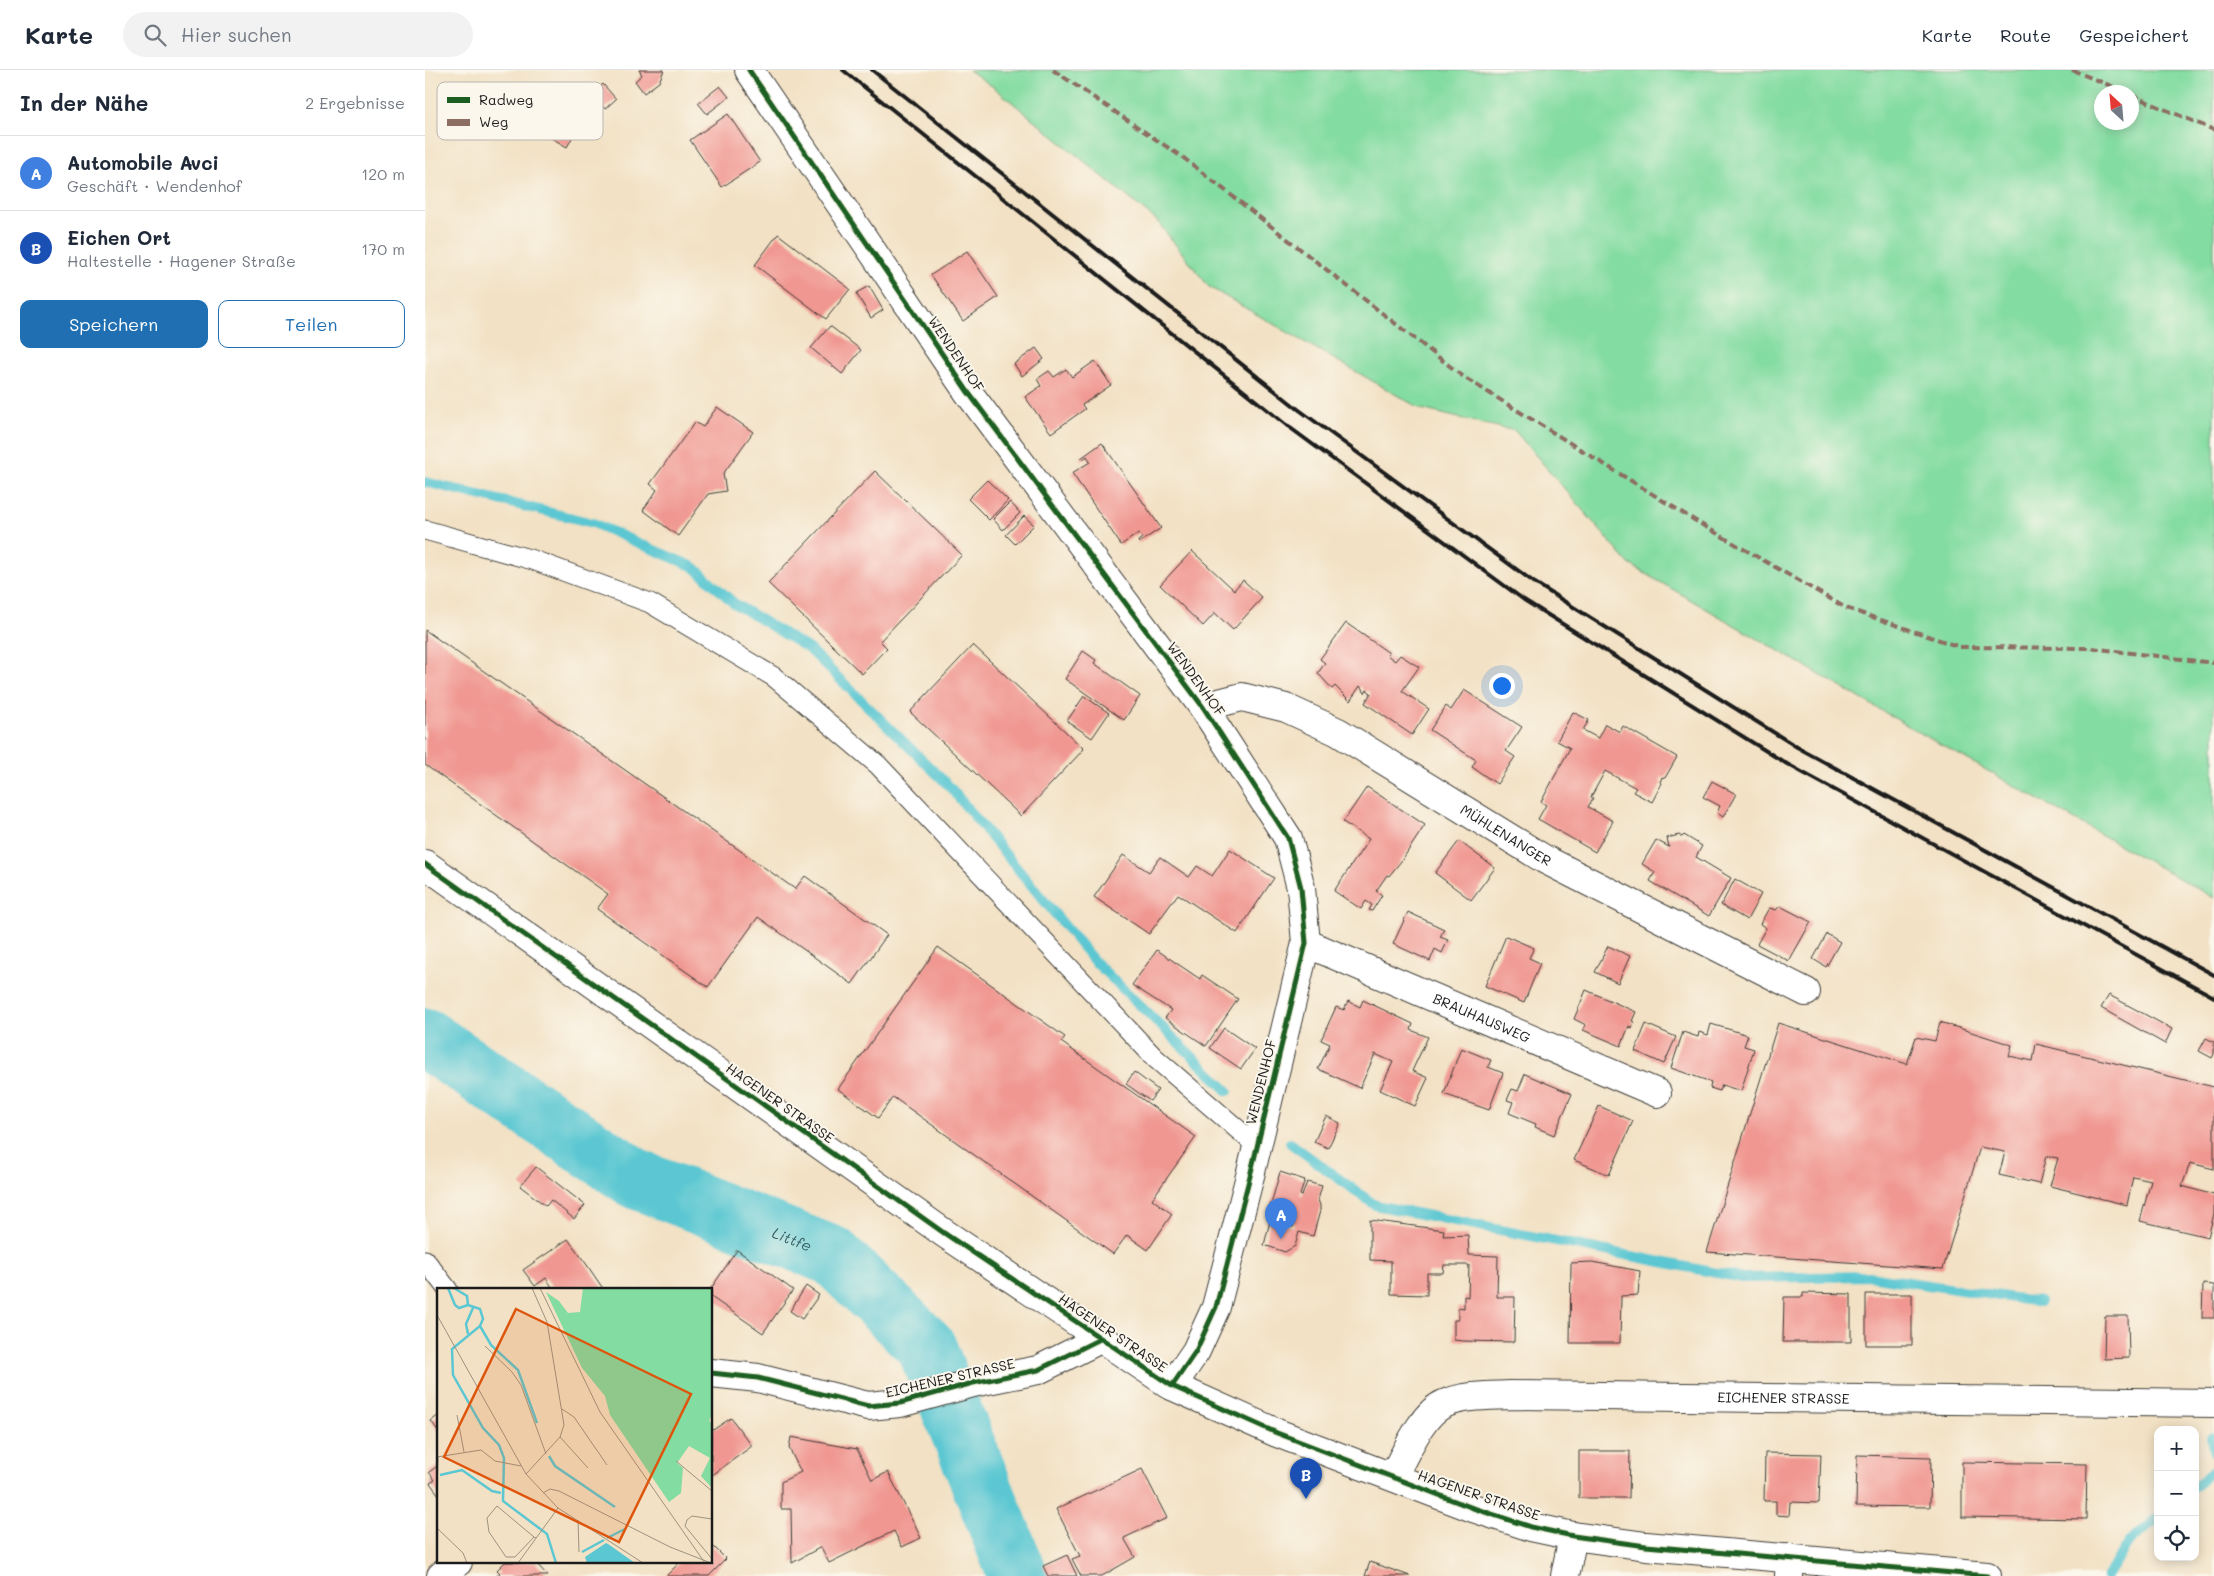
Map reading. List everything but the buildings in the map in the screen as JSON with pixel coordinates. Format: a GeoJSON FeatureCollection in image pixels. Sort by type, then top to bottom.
{"type":"FeatureCollection","features":[{"type":"Feature","properties":{"kind":"street","name":"WENDENHOF"},"geometry":{"type":"LineString","coordinates":[[749,70],[968,392],[1203,707],[1288,838],[1301,888],[1306,943],[1257,1146],[1215,1308],[1196,1351],[1172,1386]]}},
{"type":"Feature","properties":{"kind":"street","name":"MÜHLENANGER"},"geometry":{"type":"LineString","coordinates":[[1203,707],[1242,697],[1286,708],[1338,732],[1544,859],[1806,992]]}},
{"type":"Feature","properties":{"kind":"street","name":"HAGENER STRASSE"},"geometry":{"type":"LineString","coordinates":[[425,864],[944,1233],[1172,1386],[1277,1433],[1473,1508],[1531,1527],[1573,1536],[1790,1567],[1987,1576]]}},
{"type":"Feature","properties":{"kind":"street","name":"BRAUHAUSWEG"},"geometry":{"type":"LineString","coordinates":[[1306,943],[1657,1093]]}},
{"type":"Feature","properties":{"kind":"street","name":"EICHENER STRASSE"},"geometry":{"type":"LineString","coordinates":[[713,1373],[758,1378],[868,1406],[900,1403],[973,1383],[1038,1370],[1100,1339]]}},
{"type":"Feature","properties":{"kind":"street","name":"EICHENER STRASSE"},"geometry":{"type":"LineString","coordinates":[[1393,1476],[1431,1412],[1443,1404],[1467,1398],[1510,1395],[2214,1403]]}},
{"type":"Feature","properties":{"kind":"street"},"geometry":{"type":"LineString","coordinates":[[1565,1576],[1573,1536]]}},
{"type":"Feature","properties":{"kind":"street"},"geometry":{"type":"LineString","coordinates":[[441,1576],[456,1564]]}},
{"type":"Feature","properties":{"kind":"lane"},"geometry":{"type":"LineString","coordinates":[[425,530],[533,560],[649,603],[774,677],[877,765],[1155,1058],[1257,1146]]}},
{"type":"Feature","properties":{"kind":"lane"},"geometry":{"type":"LineString","coordinates":[[425,1260],[446,1288]]}},
{"type":"Feature","properties":{"kind":"green space"},"geometry":{"type":"Polygon","coordinates":[[[969,70],[2214,70],[2214,898],[1915,730],[1629,564],[1515,431],[1421,409],[1209,287],[1157,221],[996,89],[969,70]]]}},
{"type":"Feature","properties":{"kind":"waterway"},"geometry":{"type":"LineString","coordinates":[[425,482],[593,523],[694,567],[735,604],[809,649],[949,786],[1094,961],[1228,1091]]}},
{"type":"Feature","properties":{"kind":"waterway","name":"Littfe"},"geometry":{"type":"LineString","coordinates":[[425,1038],[636,1179],[833,1256],[926,1346],[1018,1576]]}},
{"type":"Feature","properties":{"kind":"waterway"},"geometry":{"type":"LineString","coordinates":[[1290,1143],[1375,1205],[1742,1278],[1869,1276],[2040,1302]]}},
{"type":"Feature","properties":{"kind":"waterway"},"geometry":{"type":"LineString","coordinates":[[2211,1438],[2214,1452]]}},
{"type":"Feature","properties":{"kind":"waterway"},"geometry":{"type":"LineString","coordinates":[[2199,1483],[2214,1470]]}},
{"type":"Feature","properties":{"kind":"waterway"},"geometry":{"type":"LineString","coordinates":[[2107,1576],[2129,1542],[2154,1521]]}},
{"type":"Feature","properties":{"kind":"railway"},"geometry":{"type":"LineString","coordinates":[[843,70],[1285,424],[1524,600],[1787,764],[2214,997]]}},
{"type":"Feature","properties":{"kind":"railway"},"geometry":{"type":"LineString","coordinates":[[872,70],[1298,409],[1535,583],[1797,747],[2214,975]]}},
{"type":"Feature","properties":{"kind":"marked path"},"geometry":{"type":"LineString","coordinates":[[1053,70],[1185,159],[1465,378],[1704,526],[1846,608],[1960,647],[2091,648],[2214,663]]}},
{"type":"Feature","properties":{"kind":"marked path"},"geometry":{"type":"LineString","coordinates":[[2072,70],[2109,85]]}},
{"type":"Feature","properties":{"kind":"marked path"},"geometry":{"type":"LineString","coordinates":[[2139,98],[2214,130]]}},
{"type":"Feature","properties":{"kind":"cycle path"},"geometry":{"type":"LineString","coordinates":[[749,70],[968,392],[1203,707],[1288,838],[1301,888],[1306,943],[1251,1172],[1216,1307],[1196,1351],[1172,1386]]}},
{"type":"Feature","properties":{"kind":"cycle path"},"geometry":{"type":"LineString","coordinates":[[425,864],[944,1233],[1172,1386],[1277,1433],[1473,1508],[1531,1527],[1573,1536],[1646,1546],[1987,1576]]}},
{"type":"Feature","properties":{"kind":"cycle path"},"geometry":{"type":"LineString","coordinates":[[713,1373],[758,1378],[868,1406],[900,1403],[973,1383],[1038,1370],[1100,1339]]}},
{"type":"Feature","properties":{"kind":"place","name":"Automobile Avci"},"geometry":{"type":"Point","coordinates":[1281,1239]}},
{"type":"Feature","properties":{"kind":"place","name":"Eichen Ort"},"geometry":{"type":"Point","coordinates":[1306,1499]}}]}
